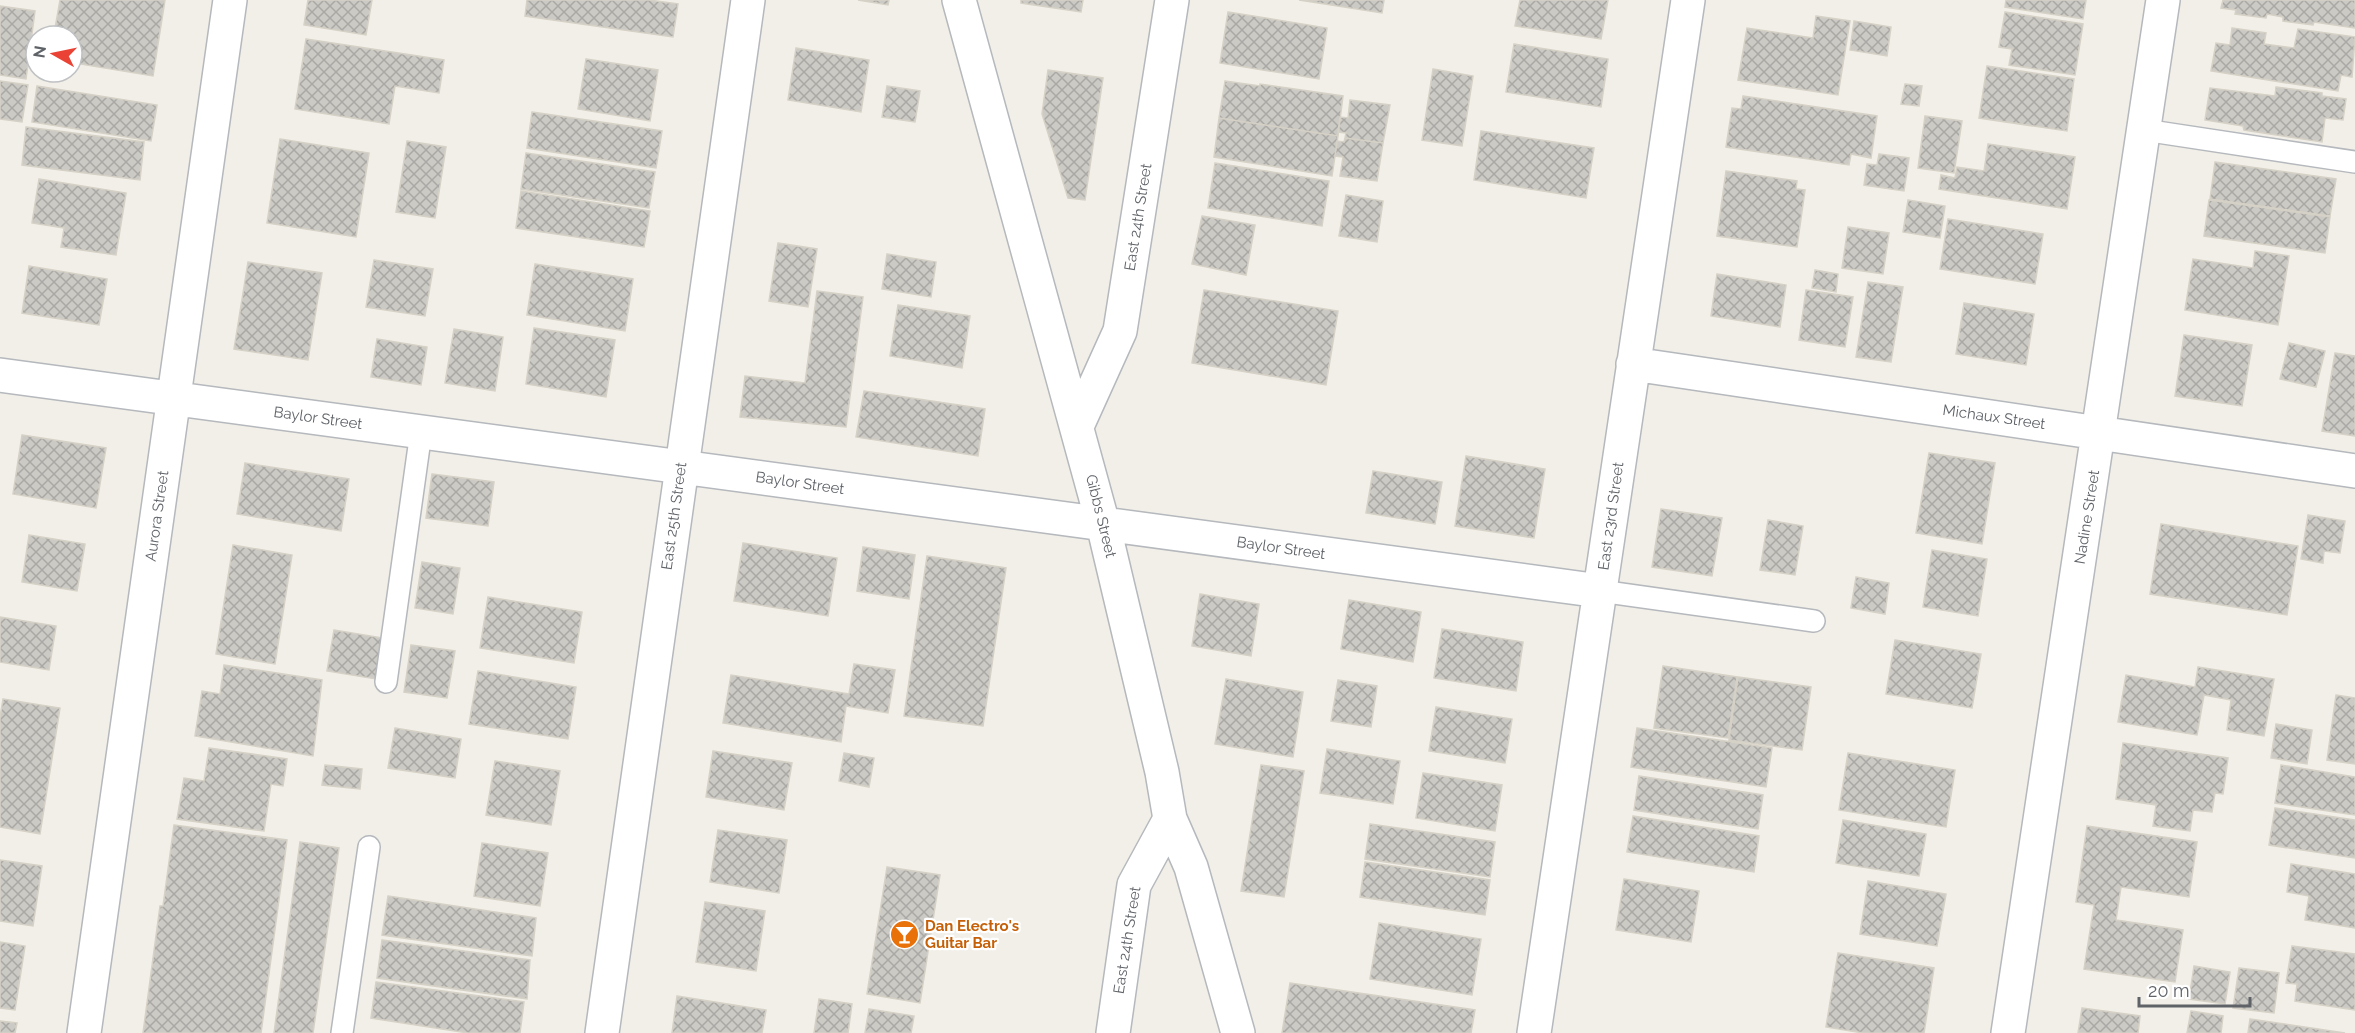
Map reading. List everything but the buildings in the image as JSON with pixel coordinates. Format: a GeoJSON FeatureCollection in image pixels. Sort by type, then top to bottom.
{"type":"FeatureCollection","features":[{"type":"Feature","properties":{"kind":"street","name":"Aurora Street"},"geometry":{"type":"LineString","coordinates":[[84,1033],[230,0]]}},
{"type":"Feature","properties":{"kind":"street","name":"East 25th Street"},"geometry":{"type":"LineString","coordinates":[[602,1033],[748,0]]}},
{"type":"Feature","properties":{"kind":"street","name":"Gibbs Street"},"geometry":{"type":"LineString","coordinates":[[959,0],[1103,524],[1162,772],[1170,819],[1191,867],[1238,1033]]}},
{"type":"Feature","properties":{"kind":"street","name":"East 24th Street"},"geometry":{"type":"LineString","coordinates":[[1077,426],[1120,332],[1172,0]]}},
{"type":"Feature","properties":{"kind":"street","name":"East 23rd Street"},"geometry":{"type":"LineString","coordinates":[[1534,1033],[1688,0]]}},
{"type":"Feature","properties":{"kind":"street","name":"Nadine Street"},"geometry":{"type":"LineString","coordinates":[[2008,1033],[2163,0]]}},
{"type":"Feature","properties":{"kind":"street","name":"Michaux Street"},"geometry":{"type":"LineString","coordinates":[[1633,364],[2355,471]]}},
{"type":"Feature","properties":{"kind":"street","name":"Baylor Street"},"geometry":{"type":"LineString","coordinates":[[0,375],[1600,591]]}},
{"type":"Feature","properties":{"kind":"street","name":"East 24th Street"},"geometry":{"type":"LineString","coordinates":[[1113,1033],[1134,885],[1170,819]]}},
{"type":"Feature","properties":{"kind":"lane"},"geometry":{"type":"LineString","coordinates":[[2144,130],[2355,162]]}},
{"type":"Feature","properties":{"kind":"lane"},"geometry":{"type":"LineString","coordinates":[[386,682],[421,432]]}},
{"type":"Feature","properties":{"kind":"lane"},"geometry":{"type":"LineString","coordinates":[[1600,591],[1815,621]]}},
{"type":"Feature","properties":{"kind":"lane"},"geometry":{"type":"LineString","coordinates":[[342,1033],[369,847]]}},
{"type":"Feature","properties":{"kind":"place","name":"Dan Electro's Guitar Bar"},"geometry":{"type":"Point","coordinates":[904,935]}}]}
